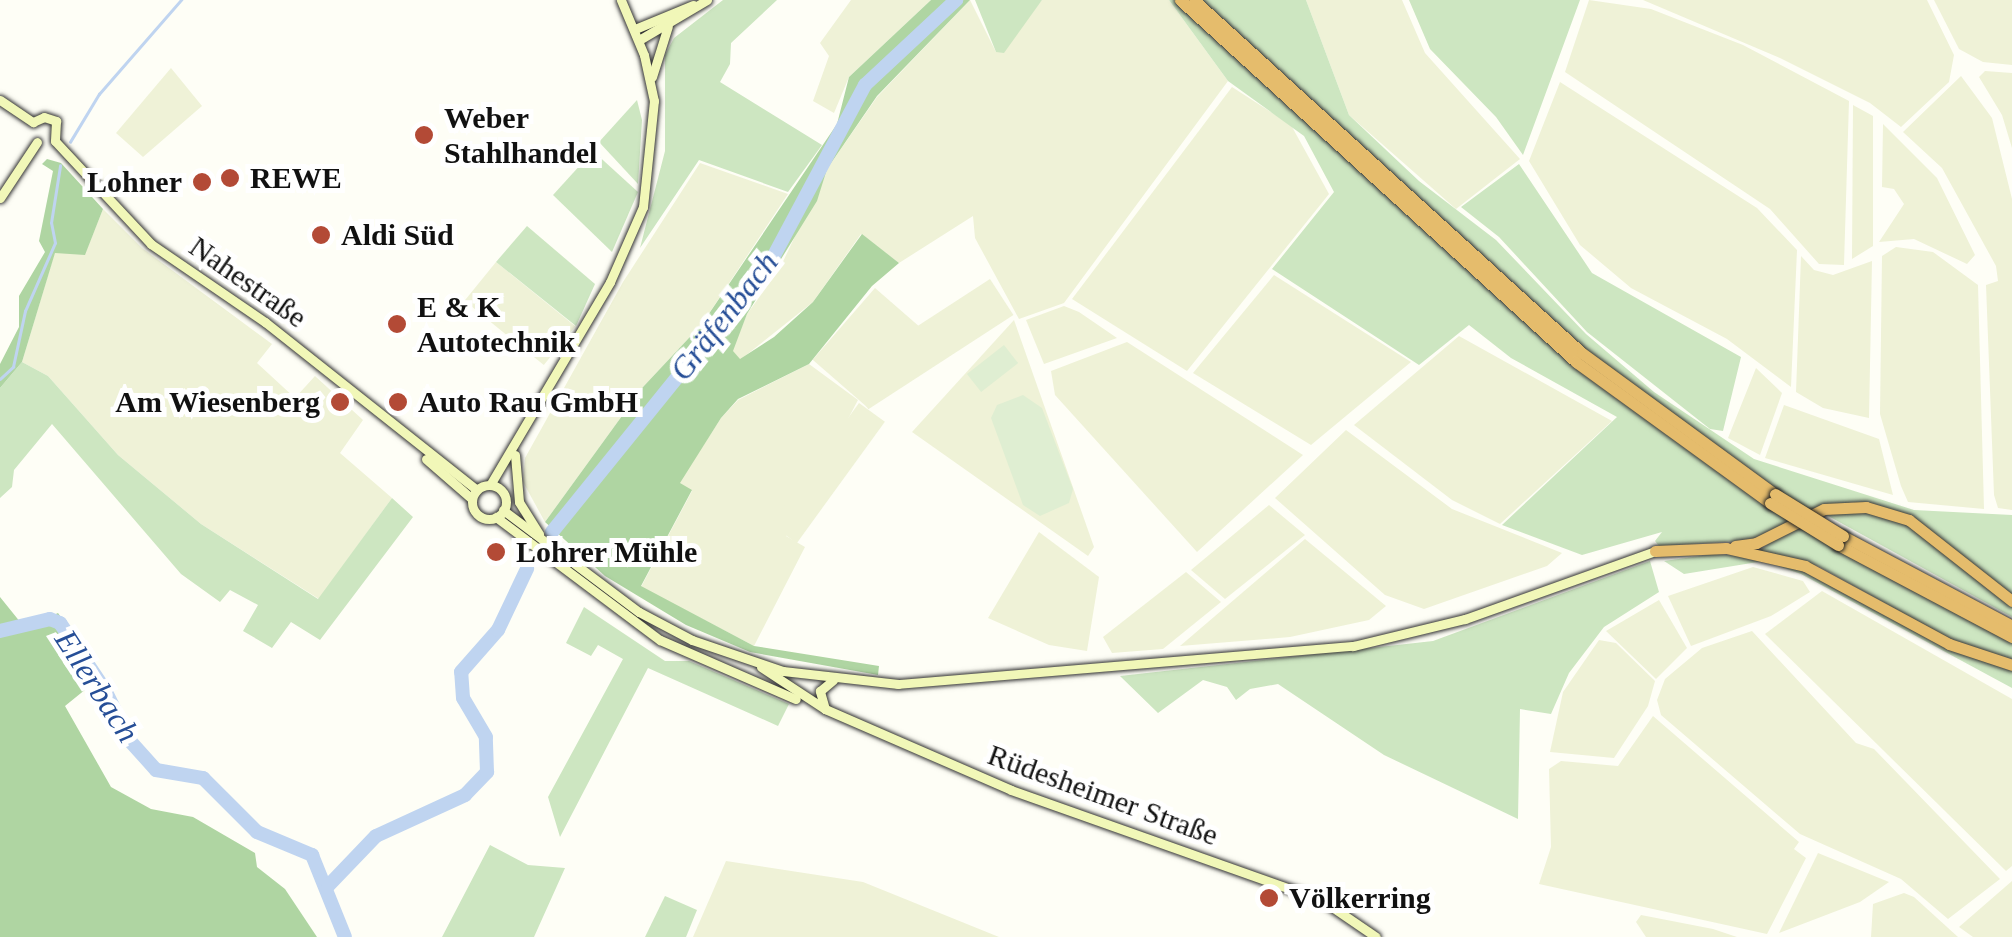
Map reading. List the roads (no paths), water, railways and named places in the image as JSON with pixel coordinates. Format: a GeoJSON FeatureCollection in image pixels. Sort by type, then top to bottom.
{"type":"FeatureCollection","features":[{"type":"Feature","properties":{"kind":"highway"},"geometry":{"type":"LineString","coordinates":[[1180,0],[1582,353],[1772,498],[1840,541],[2012,636]]}},
{"type":"Feature","properties":{"kind":"highway"},"geometry":{"type":"LineString","coordinates":[[1194,0],[1231,41]]}},
{"type":"Feature","properties":{"kind":"highway"},"geometry":{"type":"LineString","coordinates":[[1655,551],[1756,543],[1824,509],[1866,506],[1929,534],[2012,601]]}},
{"type":"Feature","properties":{"kind":"highway"},"geometry":{"type":"LineString","coordinates":[[1840,541],[2012,626]]}},
{"type":"Feature","properties":{"kind":"highway"},"geometry":{"type":"LineString","coordinates":[[1726,548],[1805,566],[1949,644],[2012,665]]}},
{"type":"Feature","properties":{"kind":"main road"},"geometry":{"type":"LineString","coordinates":[[620,0],[637,34],[650,84],[652,164],[634,234],[496,488],[500,514],[638,612],[758,666],[834,680],[898,684],[1354,646],[1465,619],[1655,551]]}},
{"type":"Feature","properties":{"kind":"main road"},"geometry":{"type":"LineString","coordinates":[[637,34],[705,0]]}},
{"type":"Feature","properties":{"kind":"main road"},"geometry":{"type":"LineString","coordinates":[[637,34],[668,26],[705,0]]}},
{"type":"Feature","properties":{"kind":"main road"},"geometry":{"type":"LineString","coordinates":[[650,84],[668,26]]}},
{"type":"Feature","properties":{"kind":"main road"},"geometry":{"type":"LineString","coordinates":[[0,100],[34,122],[37,142],[0,198]]}},
{"type":"Feature","properties":{"kind":"main road","name":"Nahestraße"},"geometry":{"type":"LineString","coordinates":[[34,122],[44,117],[56,121],[55,141],[151,244],[265,322],[474,494],[480,516],[500,514]]}},
{"type":"Feature","properties":{"kind":"main road"},"geometry":{"type":"LineString","coordinates":[[37,142],[55,141]]}},
{"type":"Feature","properties":{"kind":"main road"},"geometry":{"type":"LineString","coordinates":[[474,494],[496,488],[525,434]]}},
{"type":"Feature","properties":{"kind":"main road"},"geometry":{"type":"LineString","coordinates":[[515,454],[524,516],[570,567],[638,612]]}},
{"type":"Feature","properties":{"kind":"main road","name":"Rüdesheimer Straße"},"geometry":{"type":"LineString","coordinates":[[570,567],[686,655],[808,702],[1010,790],[1322,900],[1376,937]]}},
{"type":"Feature","properties":{"kind":"main road","name":"Rüdesheimer Straße"},"geometry":{"type":"LineString","coordinates":[[758,666],[808,702]]}},
{"type":"Feature","properties":{"kind":"main road"},"geometry":{"type":"LineString","coordinates":[[825,710],[820,691],[834,680]]}},
{"type":"Feature","properties":{"kind":"waterway"},"geometry":{"type":"LineString","coordinates":[[70,142],[99,94],[181,0]]}},
{"type":"Feature","properties":{"kind":"waterway","name":"Gräfenbach"},"geometry":{"type":"LineString","coordinates":[[552,532],[770,263],[865,85],[956,0]]}},
{"type":"Feature","properties":{"kind":"waterway"},"geometry":{"type":"LineString","coordinates":[[0,379],[13,367],[25,311],[55,243],[51,223],[60,166]]}},
{"type":"Feature","properties":{"kind":"waterway","name":"Gräfenbach"},"geometry":{"type":"LineString","coordinates":[[328,886],[376,836],[465,795],[487,772],[486,737],[463,698],[461,672],[498,630],[527,569]]}},
{"type":"Feature","properties":{"kind":"waterway","name":"Ellerbach"},"geometry":{"type":"LineString","coordinates":[[0,631],[50,619],[60,623],[105,690],[130,741],[156,770],[203,778],[257,832],[312,855],[345,937]]}},
{"type":"Feature","properties":{"kind":"place","name":"Weber Stahlhandel"},"geometry":{"type":"Point","coordinates":[424,135]}},
{"type":"Feature","properties":{"kind":"place","name":"REWE"},"geometry":{"type":"Point","coordinates":[230,178]}},
{"type":"Feature","properties":{"kind":"place","name":"Lohner"},"geometry":{"type":"Point","coordinates":[202,182]}},
{"type":"Feature","properties":{"kind":"place","name":"Aldi Süd"},"geometry":{"type":"Point","coordinates":[321,235]}},
{"type":"Feature","properties":{"kind":"place","name":"E & K Autotechnik"},"geometry":{"type":"Point","coordinates":[397,324]}},
{"type":"Feature","properties":{"kind":"place","name":"Am Wiesenberg"},"geometry":{"type":"Point","coordinates":[340,402]}},
{"type":"Feature","properties":{"kind":"place","name":"Auto Rau GmbH"},"geometry":{"type":"Point","coordinates":[398,402]}},
{"type":"Feature","properties":{"kind":"place","name":"Lohrer Mühle"},"geometry":{"type":"Point","coordinates":[496,552]}},
{"type":"Feature","properties":{"kind":"place","name":"Völkerring"},"geometry":{"type":"Point","coordinates":[1269,898]}}]}
